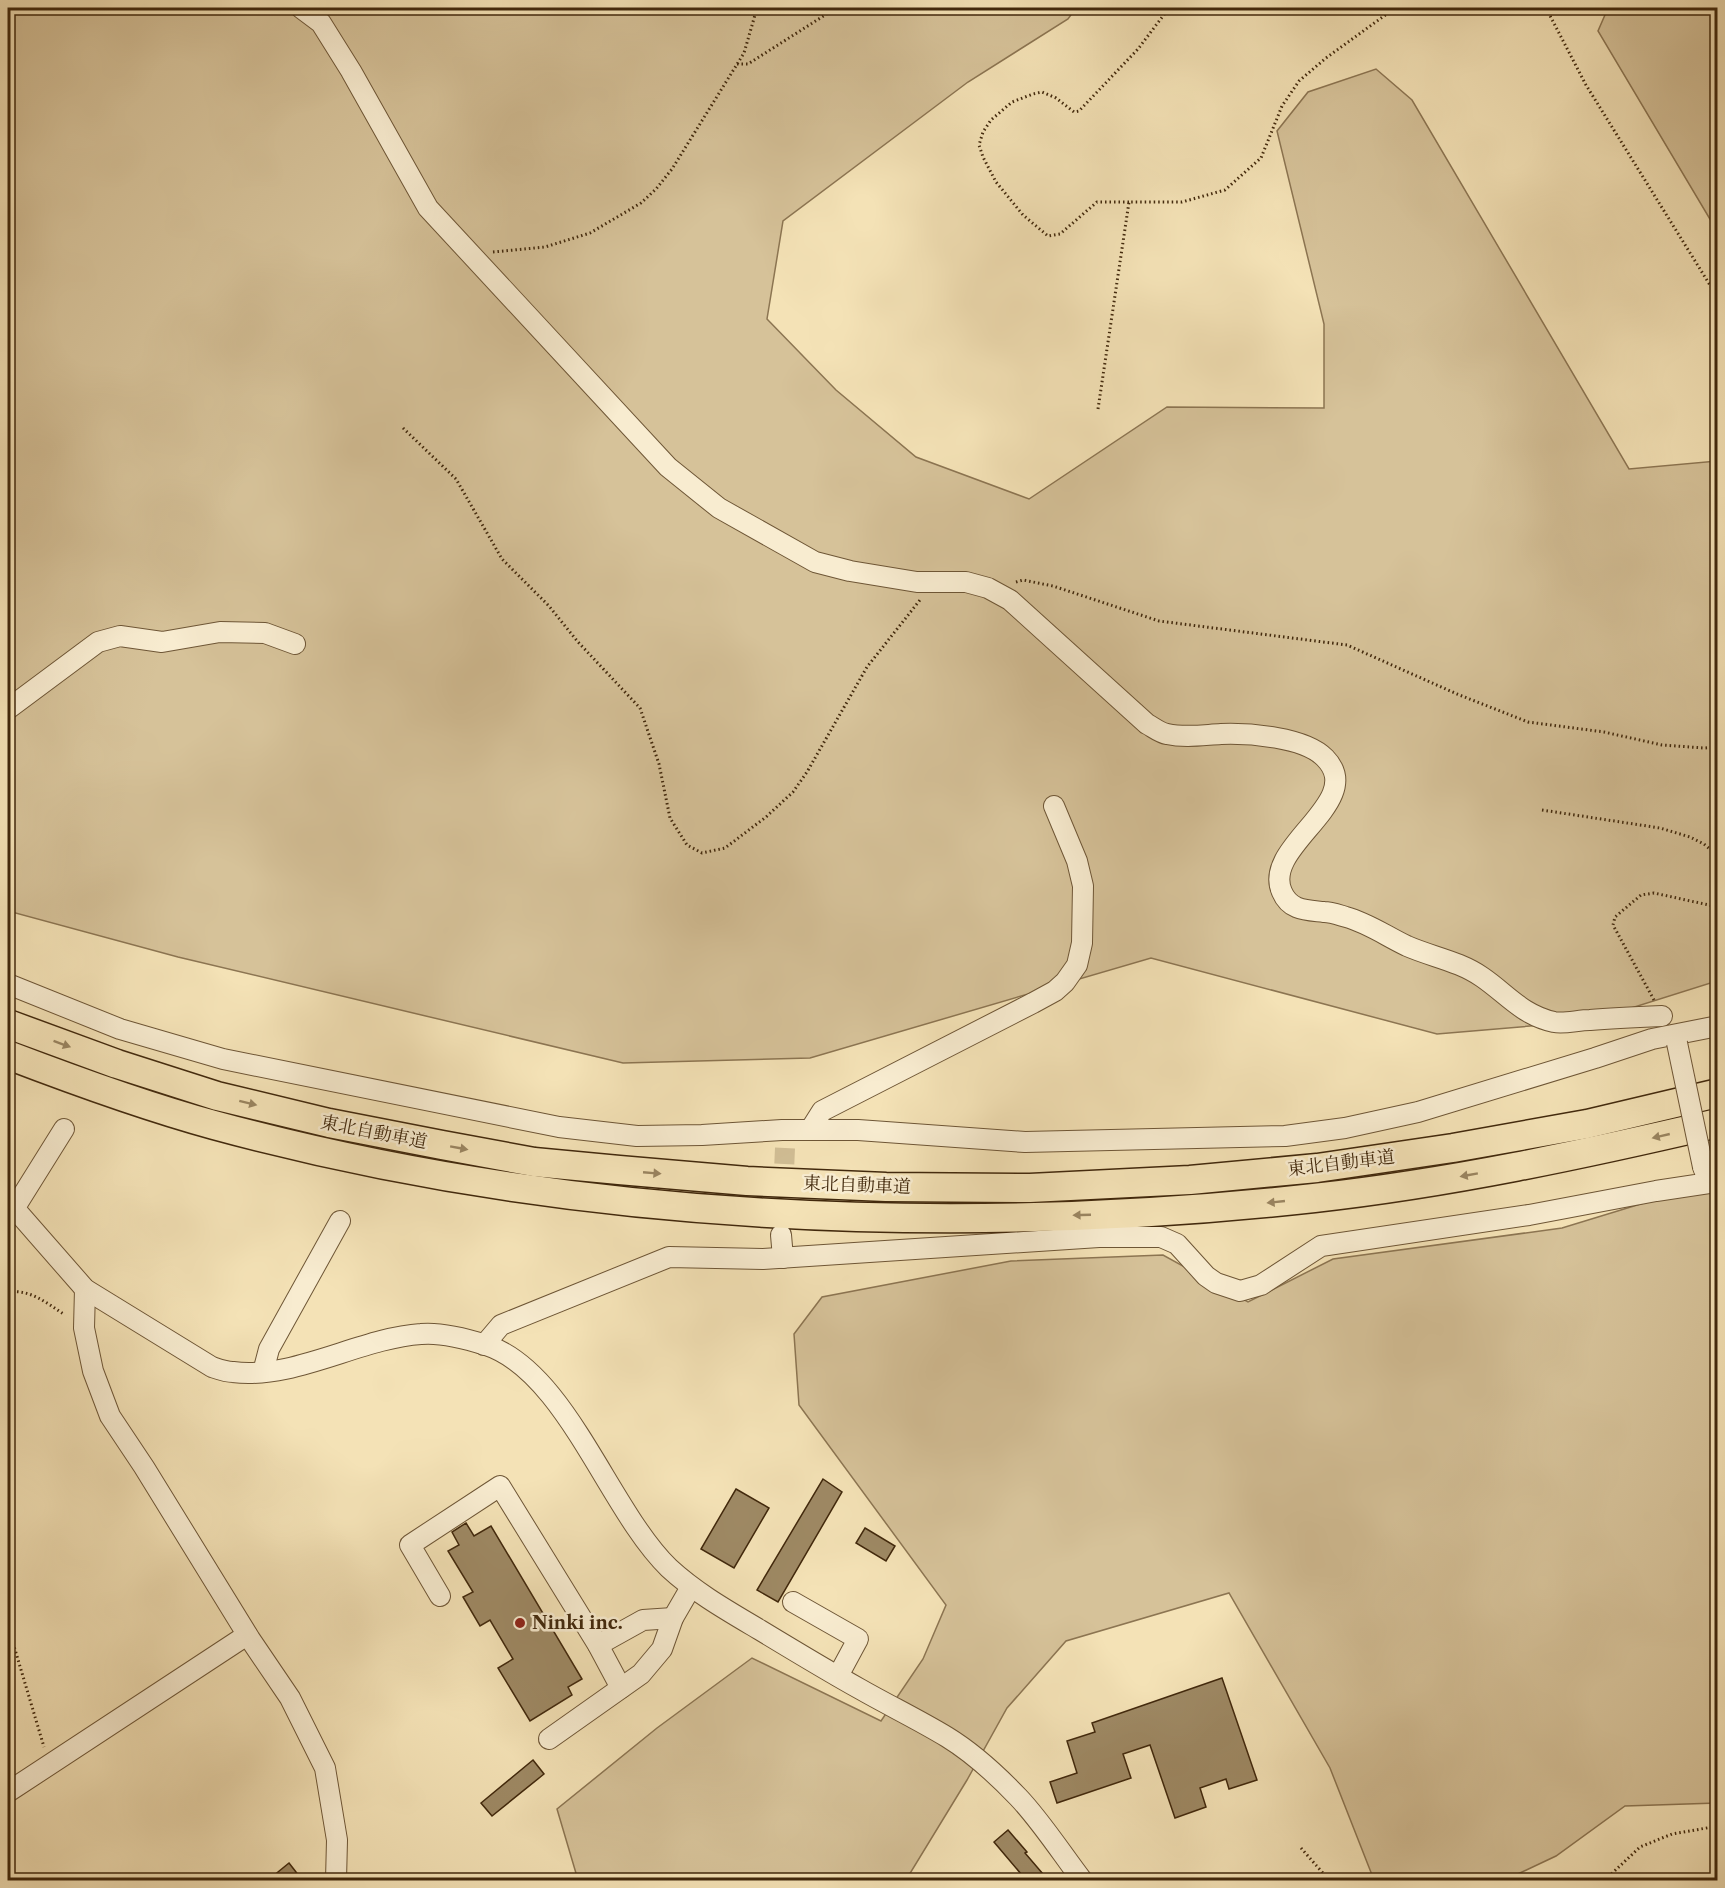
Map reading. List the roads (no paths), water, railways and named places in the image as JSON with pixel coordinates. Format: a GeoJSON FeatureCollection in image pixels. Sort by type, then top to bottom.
{"type":"FeatureCollection","features":[{"type":"Feature","properties":{"kind":"highway","name":"東北自動車道"},"geometry":{"type":"LineString","coordinates":[[8,1024],[117,1064],[217,1096],[329,1123],[430,1143],[534,1161],[598,1168],[747,1181],[874,1187],[1030,1188],[1190,1180],[1317,1168],[1453,1148],[1587,1124],[1718,1093]]}},
{"type":"Feature","properties":{"kind":"highway","name":"東北自動車道"},"geometry":{"type":"LineString","coordinates":[[8,1055],[109,1093],[212,1125],[319,1152],[443,1177],[623,1201],[745,1211],[889,1217],[1034,1217],[1189,1211],[1319,1198],[1498,1170],[1601,1150],[1718,1123]]}},
{"type":"Feature","properties":{"kind":"street"},"geometry":{"type":"LineString","coordinates":[[301,8],[321,23],[428,208],[668,467],[718,508],[815,562],[850,571],[917,582],[966,582],[988,588],[1011,600],[1147,724],[1165,734],[1250,735],[1296,742],[1316,751],[1326,759],[1334,772],[1332,798],[1282,865],[1281,891],[1288,902],[1303,911],[1326,912],[1358,920],[1407,946],[1463,965],[1483,977],[1535,1017],[1557,1023],[1659,1008],[1675,1038],[1703,1167],[1709,1183],[1529,1215],[1321,1246],[1261,1285],[1240,1291],[1216,1283],[1206,1276],[1177,1244],[1161,1236],[1099,1237],[783,1258],[669,1257],[501,1325],[484,1345]]}},
{"type":"Feature","properties":{"kind":"street"},"geometry":{"type":"LineString","coordinates":[[8,709],[98,642],[120,636],[162,642],[220,632],[265,633],[295,644]]}},
{"type":"Feature","properties":{"kind":"street"},"geometry":{"type":"LineString","coordinates":[[810,1130],[822,1111],[1056,991],[1065,982],[1077,965],[1082,943],[1083,886],[1077,861],[1054,806]]}},
{"type":"Feature","properties":{"kind":"street"},"geometry":{"type":"LineString","coordinates":[[8,984],[120,1029],[223,1059],[559,1127],[637,1136],[702,1135],[785,1139],[810,1130],[858,1130],[1025,1142],[1285,1136],[1345,1128],[1418,1112],[1718,1026]]}},
{"type":"Feature","properties":{"kind":"street"},"geometry":{"type":"LineString","coordinates":[[64,1129],[11,1205],[85,1289],[212,1367],[232,1372],[263,1372],[300,1364],[367,1344],[422,1334],[439,1335],[497,1349],[520,1364],[544,1386],[562,1410],[644,1539],[667,1566],[691,1587],[728,1611],[948,1738],[988,1768],[1020,1798],[1082,1881]]}},
{"type":"Feature","properties":{"kind":"street"},"geometry":{"type":"LineString","coordinates":[[263,1372],[269,1349],[340,1221]]}},
{"type":"Feature","properties":{"kind":"street"},"geometry":{"type":"LineString","coordinates":[[781,1235],[783,1258]]}},
{"type":"Feature","properties":{"kind":"street"},"geometry":{"type":"LineString","coordinates":[[85,1289],[84,1328],[93,1371],[110,1416],[290,1698],[325,1768],[337,1840],[336,1881]]}},
{"type":"Feature","properties":{"kind":"street"},"geometry":{"type":"LineString","coordinates":[[440,1596],[410,1545],[500,1486],[598,1645],[621,1688]]}},
{"type":"Feature","properties":{"kind":"street"},"geometry":{"type":"LineString","coordinates":[[549,1739],[641,1674],[662,1649],[673,1618],[691,1587]]}},
{"type":"Feature","properties":{"kind":"street"},"geometry":{"type":"LineString","coordinates":[[793,1602],[858,1639],[838,1676]]}},
{"type":"Feature","properties":{"kind":"street"},"geometry":{"type":"LineString","coordinates":[[598,1645],[644,1620],[673,1618]]}},
{"type":"Feature","properties":{"kind":"street"},"geometry":{"type":"LineString","coordinates":[[8,1792],[248,1635]]}},
{"type":"Feature","properties":{"kind":"tunnel"},"geometry":{"type":"LineString","coordinates":[[783,1194],[785,1148]]}},
{"type":"Feature","properties":{"kind":"place","name":"Ninki inc."},"geometry":{"type":"Point","coordinates":[520,1623]}}]}
